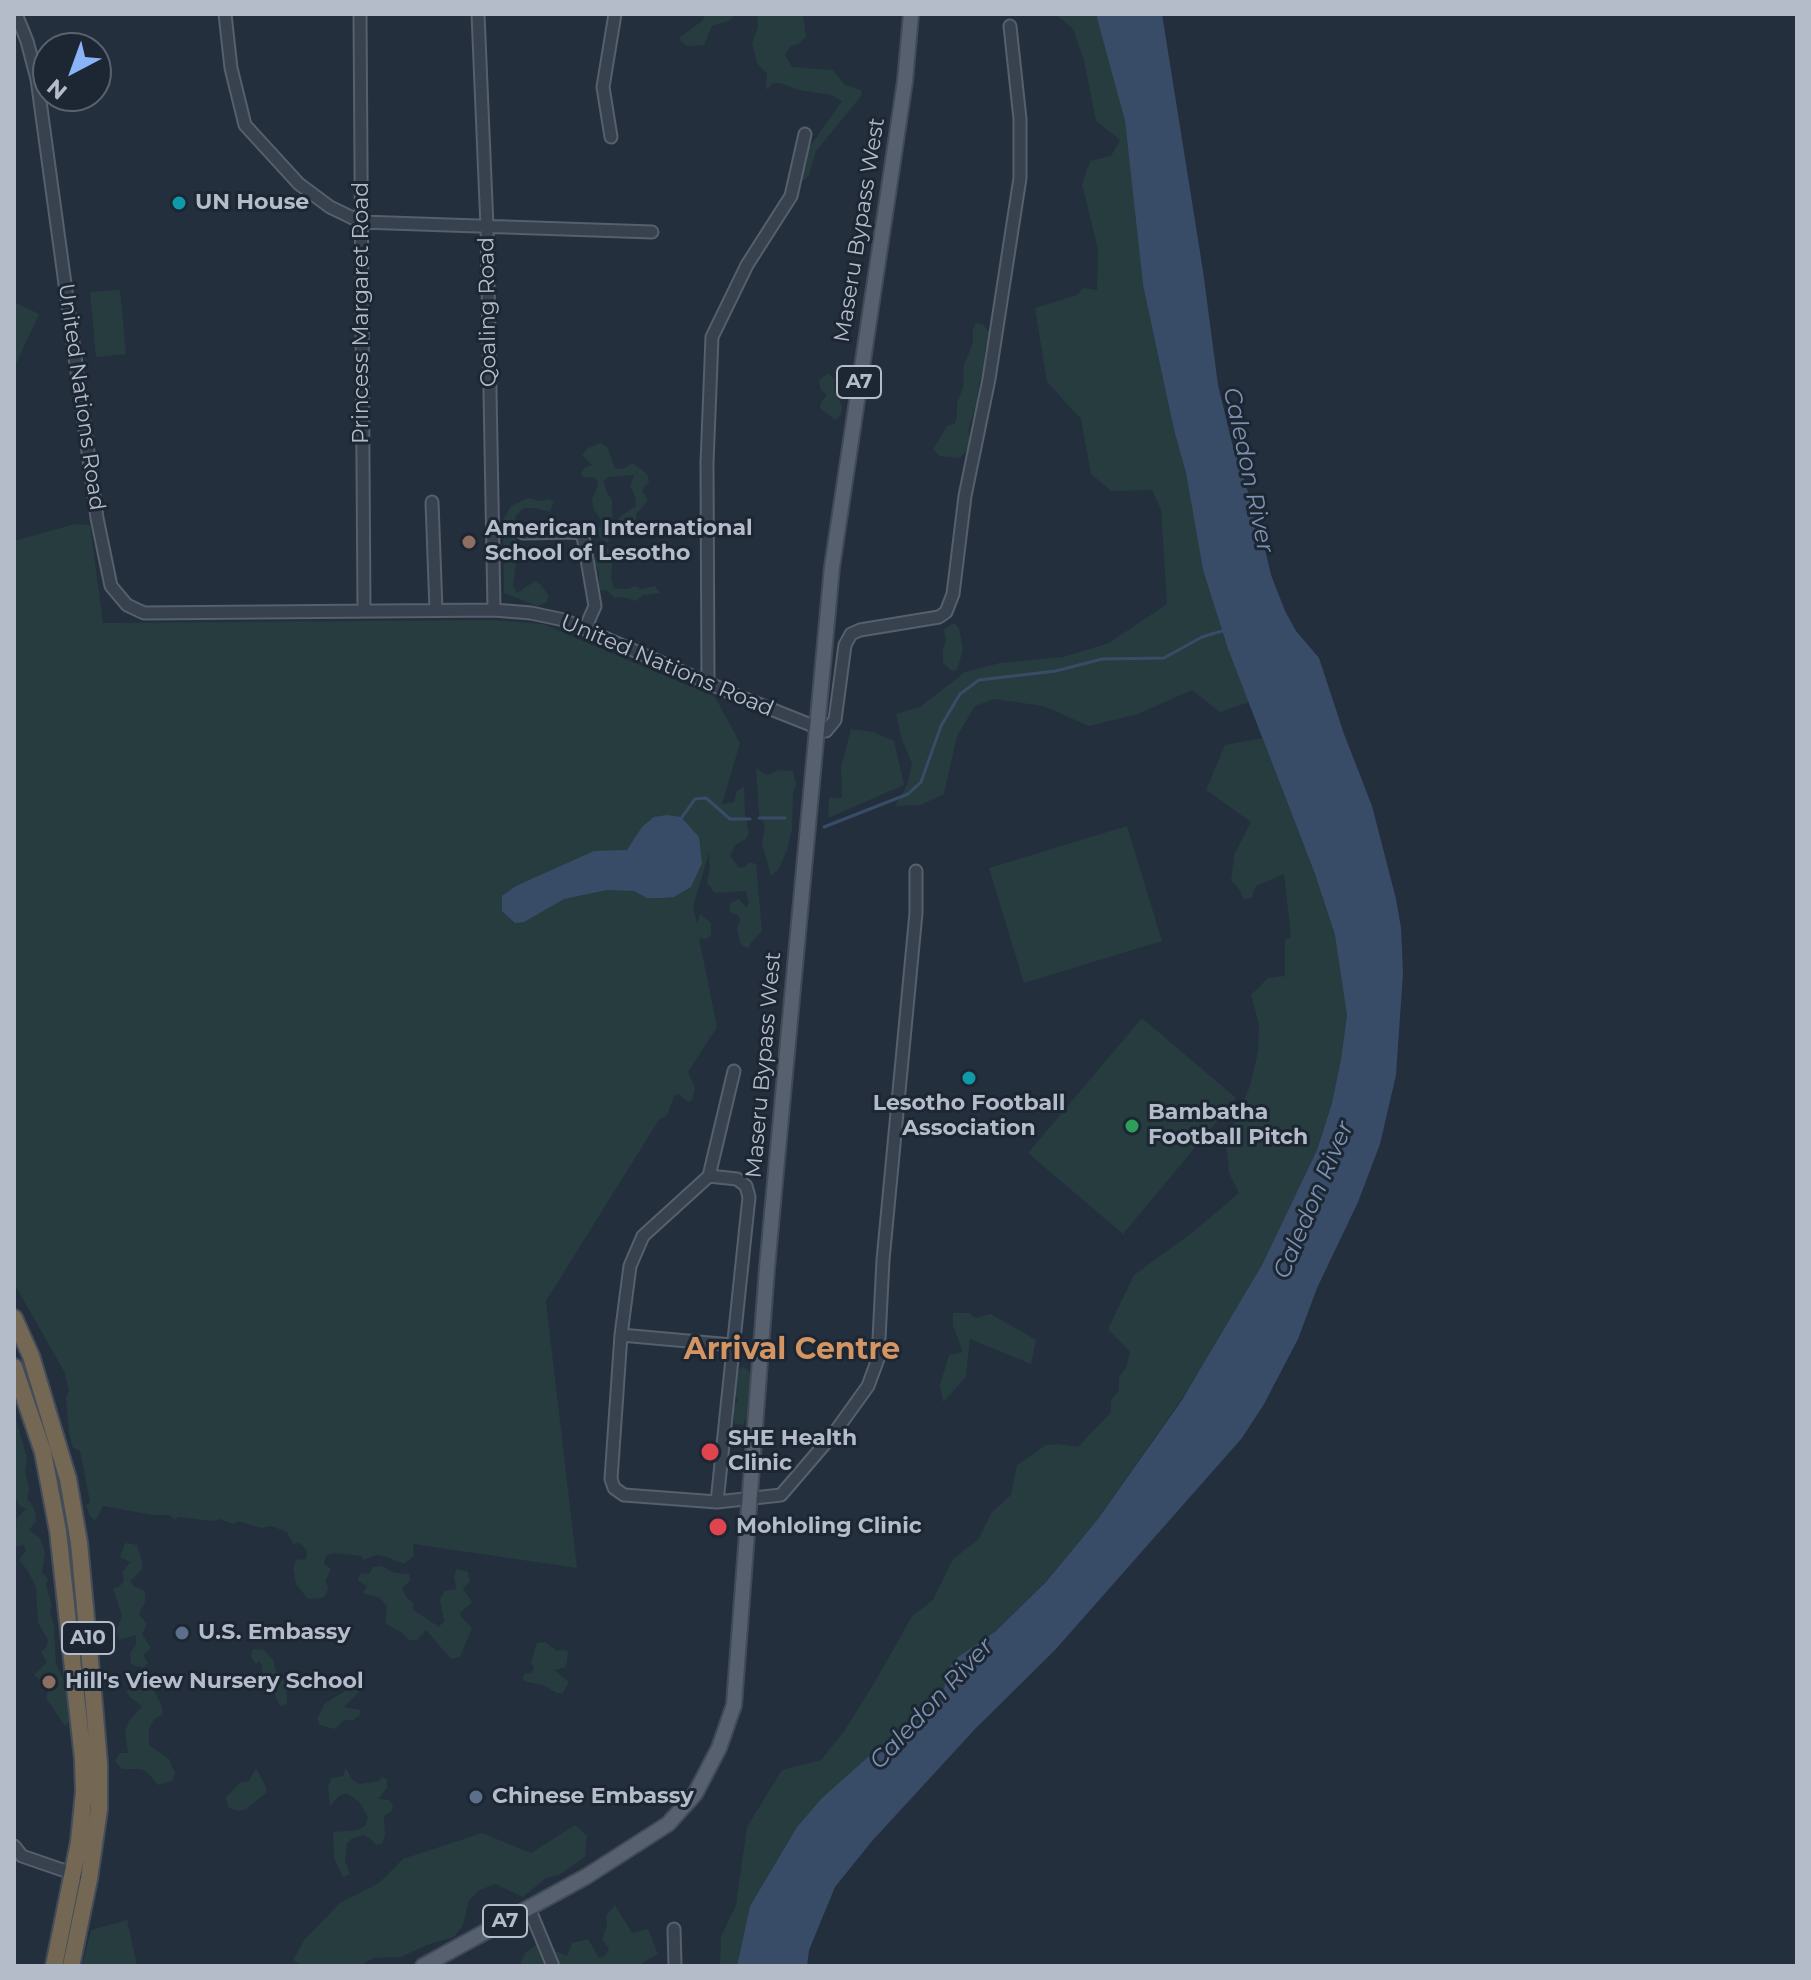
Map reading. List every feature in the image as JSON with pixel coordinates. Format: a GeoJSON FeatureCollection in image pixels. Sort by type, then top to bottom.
{"type":"FeatureCollection","features":[{"type":"Feature","properties":{"kind":"highway","name":"A10"},"geometry":{"type":"LineString","coordinates":[[14,1318],[31,1356],[68,1479],[79,1543],[99,1764],[99,1809],[54,1966]]}},
{"type":"Feature","properties":{"kind":"highway","name":"A10"},"geometry":{"type":"LineString","coordinates":[[14,1367],[43,1452],[58,1531],[79,1709],[84,1792],[81,1877],[71,1966]]}},
{"type":"Feature","properties":{"kind":"main road","name":"Maseru Bypass West"},"geometry":{"type":"LineString","coordinates":[[423,1966],[626,1852],[668,1824],[695,1794],[710,1767],[734,1705],[767,1268],[832,567],[905,81],[911,14]]}},
{"type":"Feature","properties":{"kind":"street","name":"United Nations Road"},"geometry":{"type":"LineString","coordinates":[[16,14],[37,79],[97,518],[111,586],[127,605],[144,613],[436,610],[531,613],[564,620],[818,729]]}},
{"type":"Feature","properties":{"kind":"street"},"geometry":{"type":"LineString","coordinates":[[225,14],[231,68],[245,125],[299,184],[330,207],[361,222],[652,232]]}},
{"type":"Feature","properties":{"kind":"street","name":"Princess Margaret Road"},"geometry":{"type":"LineString","coordinates":[[360,14],[364,611]]}},
{"type":"Feature","properties":{"kind":"street","name":"Qoaling Road"},"geometry":{"type":"LineString","coordinates":[[478,14],[487,227],[494,610]]}},
{"type":"Feature","properties":{"kind":"street"},"geometry":{"type":"LineString","coordinates":[[611,137],[603,87],[615,14]]}},
{"type":"Feature","properties":{"kind":"street"},"geometry":{"type":"LineString","coordinates":[[818,729],[826,731],[835,720],[845,645],[851,634],[939,617],[946,612],[953,594],[965,496],[989,379],[1020,178],[1020,119],[1010,26]]}},
{"type":"Feature","properties":{"kind":"street"},"geometry":{"type":"LineString","coordinates":[[708,683],[707,463],[712,337],[747,265],[791,196],[805,134]]}},
{"type":"Feature","properties":{"kind":"street"},"geometry":{"type":"LineString","coordinates":[[432,502],[436,610]]}},
{"type":"Feature","properties":{"kind":"street"},"geometry":{"type":"LineString","coordinates":[[523,533],[577,532],[583,536],[595,606],[585,629]]}},
{"type":"Feature","properties":{"kind":"street"},"geometry":{"type":"LineString","coordinates":[[734,1071],[709,1176],[643,1236],[630,1266],[621,1335],[611,1479],[614,1488],[624,1495],[717,1502],[781,1495],[835,1432],[868,1386],[878,1359],[896,1099],[909,1005],[916,871]]}},
{"type":"Feature","properties":{"kind":"street"},"geometry":{"type":"LineString","coordinates":[[709,1176],[737,1179],[746,1186],[749,1197],[717,1502]]}},
{"type":"Feature","properties":{"kind":"street"},"geometry":{"type":"LineString","coordinates":[[621,1335],[732,1345]]}},
{"type":"Feature","properties":{"kind":"street"},"geometry":{"type":"LineString","coordinates":[[17,1855],[81,1877]]}},
{"type":"Feature","properties":{"kind":"street"},"geometry":{"type":"LineString","coordinates":[[529,1908],[553,1966]]}},
{"type":"Feature","properties":{"kind":"street"},"geometry":{"type":"LineString","coordinates":[[674,1929],[675,1966]]}},
{"type":"Feature","properties":{"kind":"green space"},"geometry":{"type":"Polygon","coordinates":[[[705,14],[734,14],[731,20],[712,26],[704,45],[688,46],[681,42],[680,37],[702,21],[705,14]]]}},
{"type":"Feature","properties":{"kind":"green space"},"geometry":{"type":"Polygon","coordinates":[[[757,14],[803,14],[806,37],[791,46],[785,55],[792,67],[833,70],[845,85],[861,90],[862,95],[816,151],[809,175],[804,180],[799,177],[806,152],[842,101],[831,95],[799,90],[780,83],[774,83],[766,90],[767,74],[757,63],[752,43],[758,27],[757,14]]]}},
{"type":"Feature","properties":{"kind":"green space"},"geometry":{"type":"Polygon","coordinates":[[[1055,14],[1096,14],[1111,65],[1125,121],[1143,285],[1186,473],[1203,570],[1249,702],[1220,712],[1192,690],[1138,714],[1089,726],[1043,706],[994,699],[975,706],[957,736],[944,794],[921,805],[895,806],[907,785],[912,764],[896,714],[920,707],[965,672],[1000,663],[1063,657],[1109,643],[1167,604],[1161,510],[1152,490],[1111,491],[1091,474],[1081,419],[1047,382],[1035,308],[1077,295],[1083,288],[1097,290],[1098,250],[1082,184],[1090,161],[1111,156],[1120,140],[1096,121],[1084,60],[1073,29],[1055,14]]]}},
{"type":"Feature","properties":{"kind":"green space"},"geometry":{"type":"Polygon","coordinates":[[[120,290],[126,354],[96,357],[90,292],[120,290]]]}},
{"type":"Feature","properties":{"kind":"green space"},"geometry":{"type":"Polygon","coordinates":[[[14,302],[39,314],[17,362],[14,360],[14,302]]]}},
{"type":"Feature","properties":{"kind":"green space"},"geometry":{"type":"Polygon","coordinates":[[[976,323],[983,324],[989,332],[989,341],[985,348],[984,375],[979,383],[968,430],[971,446],[960,458],[939,456],[933,449],[947,426],[954,424],[957,418],[964,365],[973,343],[976,323]]]}},
{"type":"Feature","properties":{"kind":"green space"},"geometry":{"type":"Polygon","coordinates":[[[828,373],[834,379],[834,390],[842,406],[841,415],[835,420],[820,408],[827,395],[821,390],[819,380],[828,373]]]}},
{"type":"Feature","properties":{"kind":"green space"},"geometry":{"type":"Polygon","coordinates":[[[600,443],[607,447],[615,468],[623,469],[633,463],[647,474],[649,482],[642,490],[648,500],[637,513],[635,526],[620,530],[615,526],[620,517],[636,506],[630,486],[634,475],[608,477],[604,481],[612,500],[612,526],[608,543],[601,539],[597,528],[601,526],[601,520],[593,508],[592,499],[598,485],[596,478],[581,474],[584,468],[592,465],[582,455],[588,448],[600,443]]]}},
{"type":"Feature","properties":{"kind":"green space"},"geometry":{"type":"Polygon","coordinates":[[[528,498],[554,502],[550,512],[524,508],[515,516],[517,554],[513,586],[517,593],[535,581],[541,585],[549,596],[546,603],[537,606],[504,593],[504,518],[511,506],[528,498]]]}},
{"type":"Feature","properties":{"kind":"green space"},"geometry":{"type":"Polygon","coordinates":[[[75,524],[90,525],[103,623],[492,620],[543,624],[715,697],[740,743],[722,804],[734,802],[737,791],[744,786],[749,834],[735,845],[730,856],[739,868],[749,862],[756,864],[762,931],[749,949],[740,944],[737,928],[739,916],[730,912],[729,904],[739,899],[746,907],[749,904],[746,891],[715,893],[707,883],[709,852],[693,907],[697,924],[700,914],[711,923],[711,936],[699,938],[717,1027],[688,1072],[695,1088],[692,1100],[688,1102],[678,1094],[674,1096],[668,1113],[660,1118],[546,1301],[577,1568],[413,1544],[414,1556],[404,1564],[376,1555],[363,1560],[361,1556],[334,1553],[327,1555],[324,1561],[331,1569],[325,1581],[327,1593],[323,1598],[308,1599],[296,1584],[293,1568],[296,1560],[306,1559],[307,1551],[300,1543],[293,1544],[287,1532],[238,1521],[233,1524],[220,1519],[179,1517],[174,1520],[170,1515],[103,1506],[95,1520],[90,1516],[80,1451],[73,1448],[69,1433],[66,1397],[69,1392],[65,1373],[14,1283],[14,541],[75,524]]]}},
{"type":"Feature","properties":{"kind":"green space"},"geometry":{"type":"Polygon","coordinates":[[[606,546],[613,557],[611,577],[614,588],[655,586],[660,593],[643,595],[636,601],[615,598],[606,590],[599,590],[599,573],[594,561],[606,546]]]}},
{"type":"Feature","properties":{"kind":"green space"},"geometry":{"type":"Polygon","coordinates":[[[954,623],[959,628],[963,650],[957,670],[952,671],[943,663],[943,648],[946,641],[944,629],[954,623]]]}},
{"type":"Feature","properties":{"kind":"green space"},"geometry":{"type":"Polygon","coordinates":[[[851,729],[873,732],[894,741],[904,785],[828,818],[829,798],[842,798],[841,767],[851,729]]]}},
{"type":"Feature","properties":{"kind":"green space"},"geometry":{"type":"Polygon","coordinates":[[[1262,738],[1315,874],[1335,935],[1343,978],[1347,1015],[1341,1059],[1332,1103],[1317,1150],[1262,1265],[1199,1374],[1098,1519],[1046,1582],[996,1631],[958,1657],[948,1670],[942,1699],[930,1715],[821,1799],[797,1827],[750,1906],[737,1966],[720,1966],[721,1937],[736,1905],[747,1827],[782,1770],[821,1760],[845,1730],[912,1616],[933,1600],[953,1559],[979,1539],[991,1513],[1011,1495],[1017,1465],[1046,1445],[1078,1447],[1111,1412],[1111,1400],[1119,1390],[1119,1377],[1126,1368],[1130,1352],[1108,1329],[1134,1275],[1193,1232],[1239,1193],[1229,1173],[1226,1141],[1250,1086],[1258,1052],[1259,1024],[1251,995],[1268,978],[1285,976],[1285,940],[1291,937],[1284,874],[1256,886],[1252,897],[1244,900],[1231,881],[1234,855],[1251,822],[1206,790],[1225,745],[1262,738]]]}},
{"type":"Feature","properties":{"kind":"green space"},"geometry":{"type":"Polygon","coordinates":[[[756,768],[767,775],[779,770],[793,771],[796,784],[787,850],[778,870],[771,876],[762,843],[765,826],[759,814],[756,768]]]}},
{"type":"Feature","properties":{"kind":"green space"},"geometry":{"type":"Polygon","coordinates":[[[1127,826],[1162,941],[1024,983],[989,868],[1127,826]]]}},
{"type":"Feature","properties":{"kind":"green space","name":"Bambatha Football Pitch"},"geometry":{"type":"Polygon","coordinates":[[[1142,1018],[1236,1098],[1123,1234],[1028,1153],[1142,1018]]]}},
{"type":"Feature","properties":{"kind":"green space"},"geometry":{"type":"Polygon","coordinates":[[[953,1313],[969,1313],[976,1318],[991,1314],[1036,1340],[1031,1364],[970,1339],[966,1377],[943,1402],[940,1385],[949,1355],[963,1352],[953,1326],[953,1313]]]}},
{"type":"Feature","properties":{"kind":"green space"},"geometry":{"type":"Polygon","coordinates":[[[743,1367],[756,1384],[747,1400],[751,1408],[743,1425],[734,1423],[734,1408],[738,1400],[731,1388],[731,1380],[743,1367]]]}},
{"type":"Feature","properties":{"kind":"green space"},"geometry":{"type":"Polygon","coordinates":[[[14,1412],[27,1458],[27,1499],[36,1515],[36,1521],[29,1530],[40,1538],[45,1553],[42,1572],[48,1579],[46,1585],[52,1606],[50,1613],[54,1624],[56,1664],[66,1685],[71,1713],[71,1721],[65,1726],[46,1698],[52,1679],[49,1677],[44,1683],[34,1675],[47,1662],[41,1652],[48,1640],[38,1623],[36,1587],[19,1560],[26,1550],[23,1545],[14,1547],[17,1518],[26,1509],[20,1506],[14,1495],[14,1412]]]}},
{"type":"Feature","properties":{"kind":"green space"},"geometry":{"type":"Polygon","coordinates":[[[125,1543],[137,1545],[143,1564],[142,1570],[130,1581],[145,1591],[145,1602],[139,1614],[147,1624],[142,1634],[151,1648],[143,1655],[148,1663],[143,1668],[131,1664],[130,1653],[136,1644],[136,1635],[119,1640],[116,1631],[122,1616],[113,1588],[120,1586],[124,1580],[122,1573],[130,1562],[120,1557],[125,1543]]]}},
{"type":"Feature","properties":{"kind":"green space"},"geometry":{"type":"Polygon","coordinates":[[[381,1566],[395,1573],[409,1574],[410,1581],[402,1588],[413,1603],[413,1610],[439,1627],[444,1621],[440,1600],[444,1591],[456,1589],[454,1576],[457,1569],[468,1572],[470,1581],[463,1589],[472,1602],[459,1614],[472,1628],[460,1657],[451,1659],[426,1630],[417,1640],[409,1640],[385,1623],[387,1607],[380,1598],[363,1593],[367,1586],[358,1581],[360,1573],[369,1574],[373,1567],[381,1566]]]}},
{"type":"Feature","properties":{"kind":"green space"},"geometry":{"type":"Polygon","coordinates":[[[545,1642],[557,1651],[568,1652],[566,1667],[554,1670],[569,1682],[563,1693],[522,1679],[525,1673],[530,1674],[534,1669],[531,1662],[537,1643],[545,1642]]]}},
{"type":"Feature","properties":{"kind":"green space"},"geometry":{"type":"Polygon","coordinates":[[[253,1649],[264,1650],[274,1661],[275,1669],[286,1684],[287,1704],[280,1706],[270,1685],[262,1680],[262,1665],[259,1661],[256,1664],[251,1657],[253,1649]]]}},
{"type":"Feature","properties":{"kind":"green space"},"geometry":{"type":"Polygon","coordinates":[[[356,1684],[361,1690],[344,1707],[361,1710],[359,1716],[344,1720],[335,1729],[320,1725],[317,1719],[324,1704],[356,1684]]]}},
{"type":"Feature","properties":{"kind":"green space"},"geometry":{"type":"Polygon","coordinates":[[[152,1686],[162,1707],[162,1715],[154,1719],[149,1729],[149,1745],[169,1759],[175,1773],[172,1781],[158,1785],[147,1772],[122,1769],[115,1761],[120,1753],[128,1753],[125,1732],[129,1721],[142,1706],[126,1690],[142,1690],[152,1686]]]}},
{"type":"Feature","properties":{"kind":"green space"},"geometry":{"type":"Polygon","coordinates":[[[256,1768],[266,1793],[246,1809],[238,1811],[229,1808],[225,1798],[241,1782],[249,1781],[256,1768]]]}},
{"type":"Feature","properties":{"kind":"green space"},"geometry":{"type":"Polygon","coordinates":[[[346,1768],[352,1780],[360,1784],[379,1781],[382,1777],[387,1779],[387,1788],[378,1799],[389,1800],[393,1806],[392,1811],[384,1816],[382,1844],[376,1845],[363,1835],[347,1844],[345,1861],[350,1874],[343,1877],[334,1858],[333,1832],[358,1830],[365,1826],[368,1818],[360,1803],[347,1793],[339,1796],[330,1806],[328,1786],[332,1778],[343,1776],[346,1768]]]}},
{"type":"Feature","properties":{"kind":"green space"},"geometry":{"type":"Polygon","coordinates":[[[575,1825],[587,1836],[585,1857],[559,1875],[546,1878],[523,1897],[495,1884],[480,1890],[469,1900],[463,1925],[454,1937],[401,1957],[373,1958],[360,1966],[303,1966],[293,1960],[304,1940],[340,1903],[379,1883],[403,1859],[482,1833],[531,1853],[575,1825]]]}},
{"type":"Feature","properties":{"kind":"green space"},"geometry":{"type":"Polygon","coordinates":[[[615,1905],[632,1933],[648,1929],[658,1954],[637,1966],[523,1966],[521,1962],[525,1953],[538,1944],[567,1956],[572,1943],[588,1939],[599,1958],[605,1956],[609,1949],[602,1939],[607,1926],[606,1916],[615,1905]]]}},
{"type":"Feature","properties":{"kind":"green space"},"geometry":{"type":"Polygon","coordinates":[[[127,1920],[137,1966],[82,1966],[91,1930],[127,1920]]]}},
{"type":"Feature","properties":{"kind":"water","name":"Caledon River"},"geometry":{"type":"Polygon","coordinates":[[[1096,14],[1162,14],[1218,385],[1232,443],[1261,532],[1271,575],[1285,611],[1296,631],[1319,658],[1372,806],[1396,899],[1403,973],[1396,1075],[1380,1144],[1358,1202],[1317,1288],[1298,1339],[1264,1404],[1242,1438],[1055,1650],[975,1729],[872,1841],[835,1887],[809,1950],[807,1966],[737,1966],[750,1906],[797,1827],[821,1799],[867,1758],[938,1707],[948,1669],[958,1657],[996,1631],[1046,1582],[1098,1519],[1182,1400],[1262,1265],[1317,1150],[1332,1103],[1341,1059],[1347,1015],[1335,935],[1315,874],[1228,649],[1203,570],[1186,473],[1143,285],[1125,121],[1096,14]]]}},
{"type":"Feature","properties":{"kind":"water"},"geometry":{"type":"Polygon","coordinates":[[[654,817],[681,817],[699,837],[702,863],[691,887],[674,897],[647,898],[634,891],[607,890],[564,899],[524,922],[515,923],[502,911],[502,896],[516,886],[594,851],[627,850],[642,827],[654,817]]]}},
{"type":"Feature","properties":{"kind":"waterway"},"geometry":{"type":"LineString","coordinates":[[824,827],[908,794],[921,782],[941,726],[960,694],[979,680],[1056,671],[1102,659],[1164,658],[1202,637],[1222,631]]}},
{"type":"Feature","properties":{"kind":"waterway"},"geometry":{"type":"LineString","coordinates":[[680,820],[695,799],[706,798],[730,819],[750,819]]}},
{"type":"Feature","properties":{"kind":"waterway"},"geometry":{"type":"LineString","coordinates":[[759,818],[785,818]]}},
{"type":"Feature","properties":{"kind":"place","name":"UN House"},"geometry":{"type":"Point","coordinates":[179,203]}},
{"type":"Feature","properties":{"kind":"place","name":"American International School of Lesotho"},"geometry":{"type":"Point","coordinates":[469,542]}},
{"type":"Feature","properties":{"kind":"place","name":"Lesotho Football Association"},"geometry":{"type":"Point","coordinates":[969,1078]}},
{"type":"Feature","properties":{"kind":"place","name":"Bambatha Football Pitch"},"geometry":{"type":"Point","coordinates":[1132,1126]}},
{"type":"Feature","properties":{"kind":"place","name":"SHE Health Clinic"},"geometry":{"type":"Point","coordinates":[710,1452]}},
{"type":"Feature","properties":{"kind":"place","name":"Mohloling Clinic"},"geometry":{"type":"Point","coordinates":[718,1527]}},
{"type":"Feature","properties":{"kind":"place","name":"U.S. Embassy"},"geometry":{"type":"Point","coordinates":[182,1633]}},
{"type":"Feature","properties":{"kind":"place","name":"Hill's View Nursery School"},"geometry":{"type":"Point","coordinates":[49,1682]}},
{"type":"Feature","properties":{"kind":"place","name":"Chinese Embassy"},"geometry":{"type":"Point","coordinates":[476,1797]}},
{"type":"Feature","properties":{"kind":"district","name":"Arrival Centre"},"geometry":{"type":"Point","coordinates":[792,1350]}}]}
